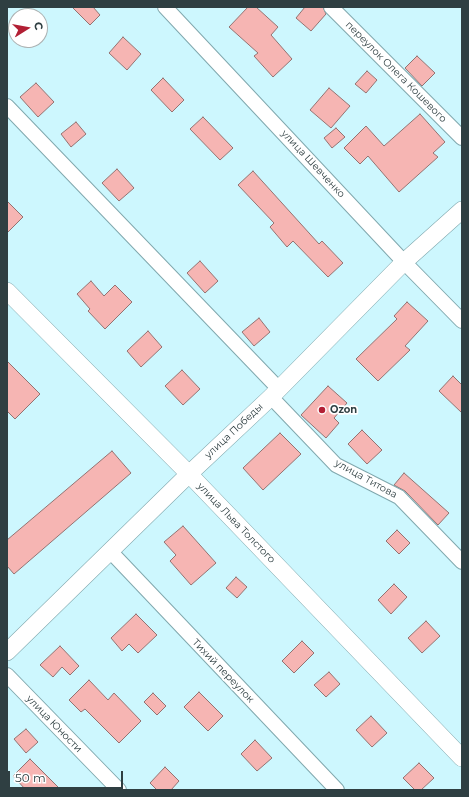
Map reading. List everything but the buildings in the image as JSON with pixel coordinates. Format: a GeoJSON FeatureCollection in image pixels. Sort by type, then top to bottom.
{"type":"FeatureCollection","features":[{"type":"Feature","properties":{"kind":"street","name":"улица Шевченко"},"geometry":{"type":"LineString","coordinates":[[164,7],[404,262],[462,321]]}},
{"type":"Feature","properties":{"kind":"street","name":"переулок Олега Кошевого"},"geometry":{"type":"LineString","coordinates":[[331,7],[462,138]]}},
{"type":"Feature","properties":{"kind":"street","name":"улица Титова"},"geometry":{"type":"LineString","coordinates":[[7,106],[275,393],[336,465],[400,497],[462,562]]}},
{"type":"Feature","properties":{"kind":"street","name":"улица Победы"},"geometry":{"type":"LineString","coordinates":[[7,652],[188,474],[275,393],[404,262],[462,210]]}},
{"type":"Feature","properties":{"kind":"street","name":"улица Льва Толстого"},"geometry":{"type":"LineString","coordinates":[[7,291],[188,474],[462,758]]}},
{"type":"Feature","properties":{"kind":"street","name":"Тихий переулок"},"geometry":{"type":"LineString","coordinates":[[110,551],[337,790]]}},
{"type":"Feature","properties":{"kind":"street","name":"улица Юности"},"geometry":{"type":"LineString","coordinates":[[7,675],[119,790]]}},
{"type":"Feature","properties":{"kind":"place","name":"Ozon"},"geometry":{"type":"Point","coordinates":[322,410]}}]}
